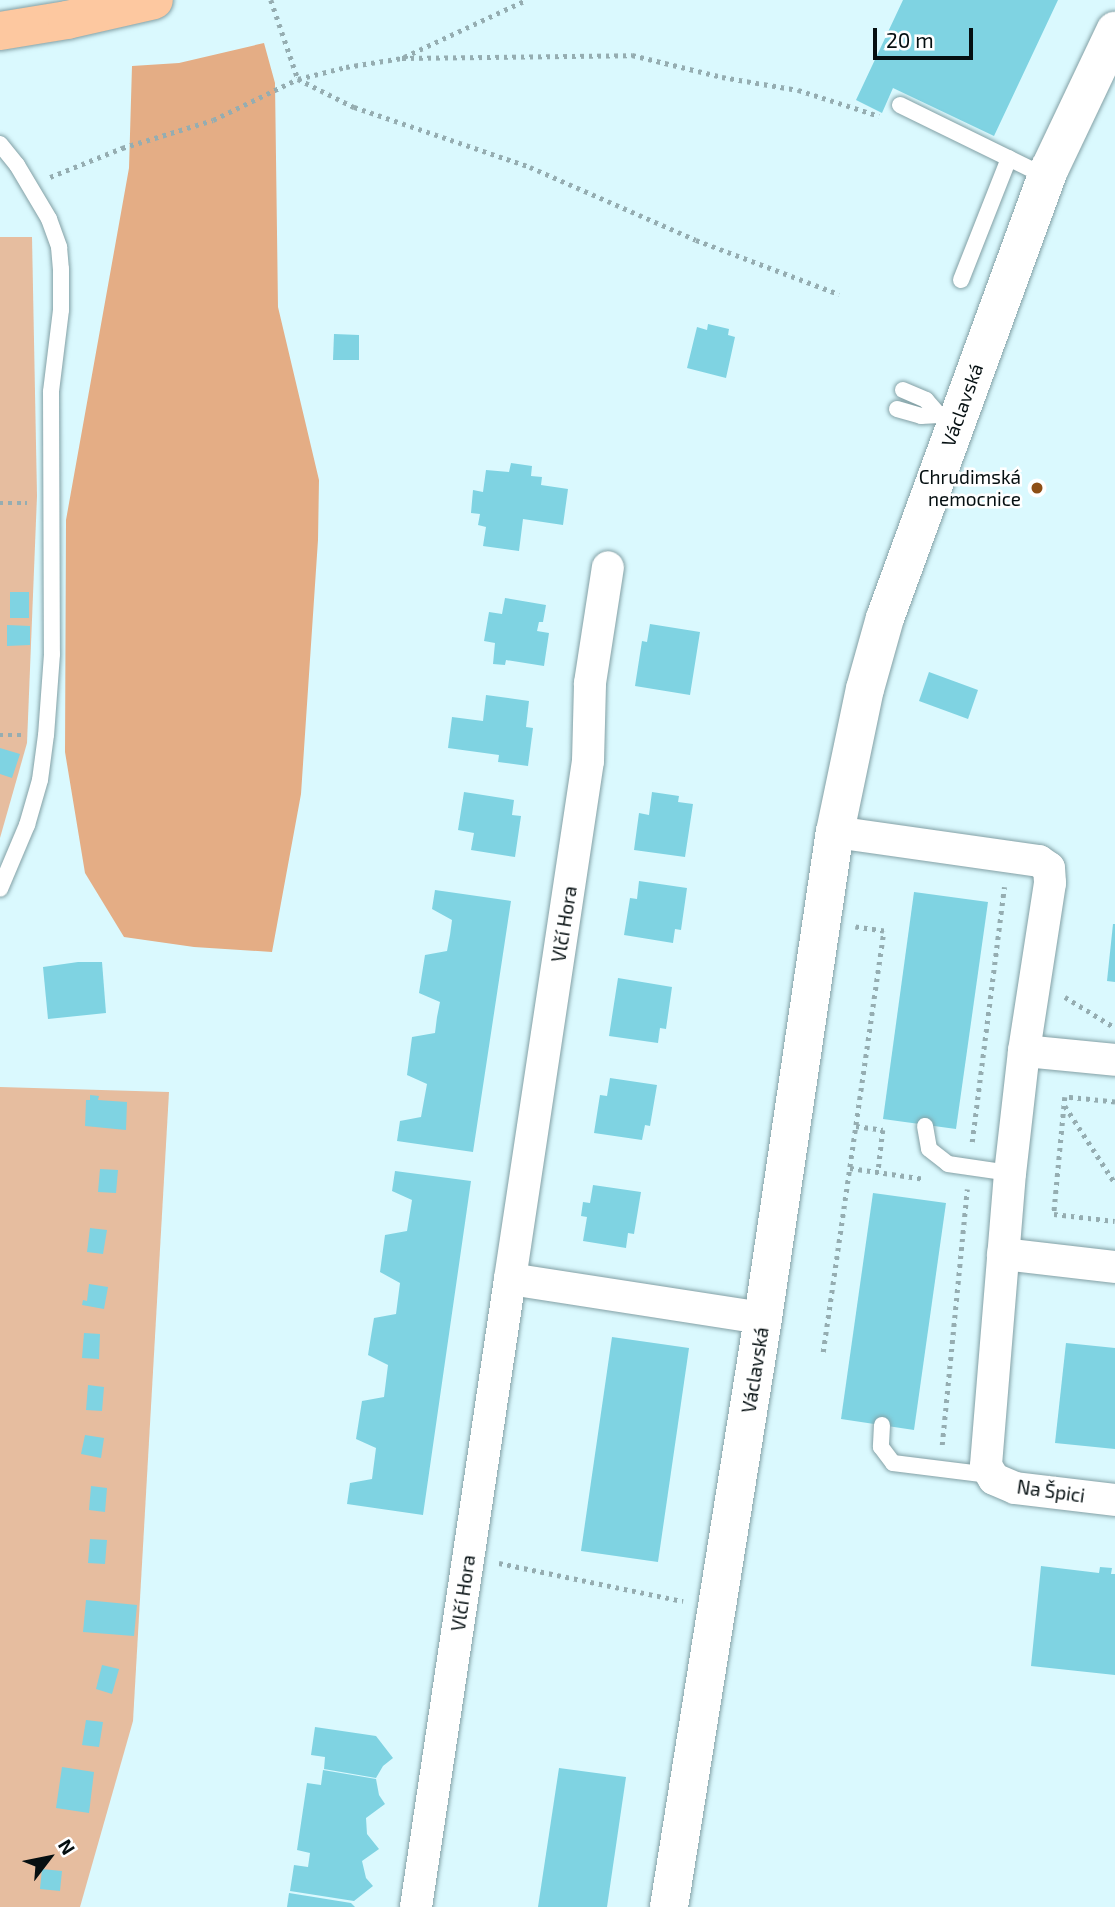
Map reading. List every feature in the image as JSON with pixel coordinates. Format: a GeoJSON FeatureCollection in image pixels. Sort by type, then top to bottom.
{"type":"FeatureCollection","features":[{"type":"Feature","properties":{"kind":"main road"},"geometry":{"type":"LineString","coordinates":[[0,31],[67,20],[154,0]]}},
{"type":"Feature","properties":{"kind":"street","name":"Václavská"},"geometry":{"type":"LineString","coordinates":[[670,1907],[763,1318],[835,832],[865,689],[948,418],[1047,177],[1115,31]]}},
{"type":"Feature","properties":{"kind":"street","name":"Vlčí Hora"},"geometry":{"type":"LineString","coordinates":[[416,1907],[588,761],[590,683],[608,567]]}},
{"type":"Feature","properties":{"kind":"street"},"geometry":{"type":"LineString","coordinates":[[835,832],[1044,864],[1049,868],[1050,883],[1024,1051],[1010,1173],[986,1457],[989,1475]]}},
{"type":"Feature","properties":{"kind":"street"},"geometry":{"type":"LineString","coordinates":[[1024,1051],[1115,1060]]}},
{"type":"Feature","properties":{"kind":"street"},"geometry":{"type":"LineString","coordinates":[[1003,1254],[1115,1267]]}},
{"type":"Feature","properties":{"kind":"street"},"geometry":{"type":"LineString","coordinates":[[510,1279],[763,1318]]}},
{"type":"Feature","properties":{"kind":"street","name":"Na Špici"},"geometry":{"type":"LineString","coordinates":[[989,1475],[1015,1489],[1115,1500]]}},
{"type":"Feature","properties":{"kind":"lane"},"geometry":{"type":"LineString","coordinates":[[0,16],[67,20]]}},
{"type":"Feature","properties":{"kind":"lane"},"geometry":{"type":"LineString","coordinates":[[901,105],[1047,177]]}},
{"type":"Feature","properties":{"kind":"lane"},"geometry":{"type":"LineString","coordinates":[[0,144],[31,187],[49,219],[59,247],[61,269],[61,310],[51,392],[52,654],[40,780],[27,825],[0,889]]}},
{"type":"Feature","properties":{"kind":"lane"},"geometry":{"type":"LineString","coordinates":[[961,280],[1009,158]]}},
{"type":"Feature","properties":{"kind":"lane"},"geometry":{"type":"LineString","coordinates":[[903,390],[926,400],[948,418]]}},
{"type":"Feature","properties":{"kind":"lane"},"geometry":{"type":"LineString","coordinates":[[897,409],[921,416],[948,418]]}},
{"type":"Feature","properties":{"kind":"lane"},"geometry":{"type":"LineString","coordinates":[[925,1126],[929,1149],[941,1160],[963,1168],[1010,1173]]}},
{"type":"Feature","properties":{"kind":"lane"},"geometry":{"type":"LineString","coordinates":[[882,1425],[881,1447],[893,1463],[989,1475]]}},
{"type":"Feature","properties":{"kind":"path"},"geometry":{"type":"LineString","coordinates":[[271,0],[298,79],[355,107],[530,167],[695,240],[839,293]]}},
{"type":"Feature","properties":{"kind":"path"},"geometry":{"type":"LineString","coordinates":[[402,58],[526,0]]}},
{"type":"Feature","properties":{"kind":"path"},"geometry":{"type":"LineString","coordinates":[[31,187],[122,148],[213,120],[298,79],[346,66],[402,58],[632,55],[797,90],[891,121],[901,105]]}},
{"type":"Feature","properties":{"kind":"path"},"geometry":{"type":"LineString","coordinates":[[1033,990],[1064,997],[1115,1027]]}},
{"type":"Feature","properties":{"kind":"path"},"geometry":{"type":"LineString","coordinates":[[1115,1102],[1065,1097],[1054,1214],[1115,1221]]}},
{"type":"Feature","properties":{"kind":"path"},"geometry":{"type":"LineString","coordinates":[[1064,1105],[1115,1183]]}},
{"type":"Feature","properties":{"kind":"path"},"geometry":{"type":"LineString","coordinates":[[856,1126],[883,1130],[878,1173]]}},
{"type":"Feature","properties":{"kind":"path"},"geometry":{"type":"LineString","coordinates":[[850,1168],[929,1180]]}},
{"type":"Feature","properties":{"kind":"path"},"geometry":{"type":"LineString","coordinates":[[955,1184],[967,1185]]}},
{"type":"Feature","properties":{"kind":"path"},"geometry":{"type":"LineString","coordinates":[[468,1556],[697,1604]]}},
{"type":"Feature","properties":{"kind":"shaded area"},"geometry":{"type":"Polygon","coordinates":[[[264,43],[275,83],[278,307],[319,480],[318,540],[301,794],[272,952],[194,947],[124,937],[85,873],[65,752],[66,520],[129,168],[132,66],[179,63],[264,43]]]}},
{"type":"Feature","properties":{"kind":"shaded area"},"geometry":{"type":"Polygon","coordinates":[[[0,237],[32,237],[37,496],[27,743],[0,838],[0,237]]]}},
{"type":"Feature","properties":{"kind":"shaded area"},"geometry":{"type":"Polygon","coordinates":[[[0,1087],[169,1092],[133,1721],[80,1907],[0,1907],[0,1087]]]}},
{"type":"Feature","properties":{"kind":"building"},"geometry":{"type":"Polygon","coordinates":[[[903,0],[1058,0],[994,136],[893,88],[882,113],[856,100],[903,0]]]}},
{"type":"Feature","properties":{"kind":"building"},"geometry":{"type":"Polygon","coordinates":[[[708,324],[729,329],[728,335],[735,337],[726,378],[687,368],[697,327],[707,330],[708,324]]]}},
{"type":"Feature","properties":{"kind":"building"},"geometry":{"type":"Polygon","coordinates":[[[334,334],[359,335],[359,360],[333,360],[334,334]]]}},
{"type":"Feature","properties":{"kind":"building"},"geometry":{"type":"Polygon","coordinates":[[[511,463],[532,466],[531,476],[542,477],[541,485],[568,489],[563,525],[523,519],[519,551],[483,546],[486,527],[478,525],[480,514],[471,513],[473,490],[483,492],[486,470],[509,472],[511,463]]]}},
{"type":"Feature","properties":{"kind":"building"},"geometry":{"type":"Polygon","coordinates":[[[10,592],[29,592],[29,618],[10,618],[10,592]]]}},
{"type":"Feature","properties":{"kind":"building"},"geometry":{"type":"Polygon","coordinates":[[[505,598],[546,605],[543,622],[539,622],[537,631],[549,633],[544,666],[506,660],[505,665],[493,664],[495,643],[484,641],[489,612],[502,614],[505,598]]]}},
{"type":"Feature","properties":{"kind":"building"},"geometry":{"type":"Polygon","coordinates":[[[650,624],[700,632],[690,695],[635,686],[642,641],[647,642],[650,624]]]}},
{"type":"Feature","properties":{"kind":"building"},"geometry":{"type":"Polygon","coordinates":[[[7,625],[30,626],[30,645],[7,646],[7,625]]]}},
{"type":"Feature","properties":{"kind":"building"},"geometry":{"type":"Polygon","coordinates":[[[929,672],[978,690],[968,719],[919,701],[929,672]]]}},
{"type":"Feature","properties":{"kind":"building"},"geometry":{"type":"Polygon","coordinates":[[[486,695],[529,701],[526,727],[533,728],[528,766],[498,762],[499,755],[448,748],[452,717],[483,721],[486,695]]]}},
{"type":"Feature","properties":{"kind":"building"},"geometry":{"type":"Polygon","coordinates":[[[0,748],[20,754],[12,778],[0,774],[0,748]]]}},
{"type":"Feature","properties":{"kind":"building"},"geometry":{"type":"Polygon","coordinates":[[[464,792],[514,800],[512,815],[521,816],[515,857],[471,850],[474,833],[458,830],[464,792]]]}},
{"type":"Feature","properties":{"kind":"building"},"geometry":{"type":"Polygon","coordinates":[[[652,792],[679,796],[678,802],[693,804],[685,857],[634,850],[639,813],[649,815],[652,792]]]}},
{"type":"Feature","properties":{"kind":"building"},"geometry":{"type":"Polygon","coordinates":[[[639,881],[687,888],[681,930],[675,929],[673,943],[624,935],[630,898],[637,899],[639,881]]]}},
{"type":"Feature","properties":{"kind":"building"},"geometry":{"type":"Polygon","coordinates":[[[435,890],[511,901],[473,1152],[397,1141],[400,1121],[421,1117],[427,1084],[407,1075],[412,1037],[435,1033],[440,1002],[419,993],[425,955],[447,951],[450,935],[452,920],[432,909],[435,890]]]}},
{"type":"Feature","properties":{"kind":"building"},"geometry":{"type":"Polygon","coordinates":[[[914,892],[988,902],[956,1129],[883,1119],[914,892]]]}},
{"type":"Feature","properties":{"kind":"building"},"geometry":{"type":"Polygon","coordinates":[[[1115,924],[1115,982],[1107,981],[1115,924]]]}},
{"type":"Feature","properties":{"kind":"building"},"geometry":{"type":"Polygon","coordinates":[[[102,962],[106,1013],[48,1019],[43,967],[102,962]]]}},
{"type":"Feature","properties":{"kind":"building"},"geometry":{"type":"Polygon","coordinates":[[[618,978],[672,987],[666,1029],[660,1028],[658,1043],[609,1036],[618,978]]]}},
{"type":"Feature","properties":{"kind":"building"},"geometry":{"type":"Polygon","coordinates":[[[610,1078],[657,1085],[650,1126],[645,1125],[642,1140],[594,1133],[600,1095],[607,1096],[610,1078]]]}},
{"type":"Feature","properties":{"kind":"building"},"geometry":{"type":"Polygon","coordinates":[[[90,1095],[99,1096],[98,1100],[127,1102],[126,1130],[85,1126],[86,1100],[90,1100],[90,1095]]]}},
{"type":"Feature","properties":{"kind":"building"},"geometry":{"type":"Polygon","coordinates":[[[100,1169],[118,1170],[116,1193],[98,1192],[100,1169]]]}},
{"type":"Feature","properties":{"kind":"building"},"geometry":{"type":"Polygon","coordinates":[[[395,1171],[471,1181],[423,1515],[347,1504],[350,1483],[372,1479],[376,1448],[356,1439],[362,1401],[384,1397],[388,1365],[368,1355],[374,1318],[396,1314],[400,1283],[380,1272],[385,1235],[407,1231],[412,1200],[392,1191],[395,1171]]]}},
{"type":"Feature","properties":{"kind":"building"},"geometry":{"type":"Polygon","coordinates":[[[593,1185],[641,1192],[634,1234],[628,1233],[626,1248],[583,1241],[587,1217],[581,1216],[583,1202],[590,1203],[593,1185]]]}},
{"type":"Feature","properties":{"kind":"building"},"geometry":{"type":"Polygon","coordinates":[[[873,1193],[946,1203],[914,1430],[841,1419],[873,1193]]]}},
{"type":"Feature","properties":{"kind":"building"},"geometry":{"type":"Polygon","coordinates":[[[90,1228],[107,1230],[103,1254],[87,1252],[90,1228]]]}},
{"type":"Feature","properties":{"kind":"building"},"geometry":{"type":"Polygon","coordinates":[[[89,1284],[108,1287],[104,1309],[82,1305],[83,1300],[87,1301],[89,1284]]]}},
{"type":"Feature","properties":{"kind":"building"},"geometry":{"type":"Polygon","coordinates":[[[84,1333],[100,1334],[99,1359],[82,1358],[84,1333]]]}},
{"type":"Feature","properties":{"kind":"building"},"geometry":{"type":"Polygon","coordinates":[[[612,1337],[689,1348],[658,1562],[581,1551],[612,1337]]]}},
{"type":"Feature","properties":{"kind":"building"},"geometry":{"type":"Polygon","coordinates":[[[1066,1343],[1115,1348],[1115,1449],[1055,1443],[1066,1343]]]}},
{"type":"Feature","properties":{"kind":"building"},"geometry":{"type":"Polygon","coordinates":[[[88,1385],[104,1387],[102,1411],[86,1410],[88,1385]]]}},
{"type":"Feature","properties":{"kind":"building"},"geometry":{"type":"Polygon","coordinates":[[[85,1435],[104,1438],[101,1458],[81,1454],[85,1435]]]}},
{"type":"Feature","properties":{"kind":"building"},"geometry":{"type":"Polygon","coordinates":[[[91,1486],[107,1488],[105,1512],[89,1510],[91,1486]]]}},
{"type":"Feature","properties":{"kind":"building"},"geometry":{"type":"Polygon","coordinates":[[[90,1539],[107,1540],[105,1564],[88,1563],[90,1539]]]}},
{"type":"Feature","properties":{"kind":"building"},"geometry":{"type":"Polygon","coordinates":[[[1041,1566],[1099,1573],[1100,1567],[1112,1568],[1111,1574],[1115,1574],[1115,1675],[1031,1666],[1041,1566]]]}},
{"type":"Feature","properties":{"kind":"building"},"geometry":{"type":"Polygon","coordinates":[[[86,1600],[137,1605],[134,1636],[83,1632],[86,1600]]]}},
{"type":"Feature","properties":{"kind":"building"},"geometry":{"type":"Polygon","coordinates":[[[102,1665],[119,1669],[112,1694],[96,1689],[102,1665]]]}},
{"type":"Feature","properties":{"kind":"building"},"geometry":{"type":"Polygon","coordinates":[[[86,1720],[103,1722],[99,1747],[82,1745],[86,1720]]]}},
{"type":"Feature","properties":{"kind":"building"},"geometry":{"type":"Polygon","coordinates":[[[315,1727],[376,1736],[393,1758],[383,1766],[376,1778],[324,1769],[325,1757],[311,1755],[315,1727]]]}},
{"type":"Feature","properties":{"kind":"building"},"geometry":{"type":"Polygon","coordinates":[[[62,1767],[94,1772],[89,1813],[56,1808],[62,1767]]]}},
{"type":"Feature","properties":{"kind":"building"},"geometry":{"type":"Polygon","coordinates":[[[559,1768],[626,1777],[607,1907],[538,1907],[559,1768]]]}},
{"type":"Feature","properties":{"kind":"building"},"geometry":{"type":"Polygon","coordinates":[[[323,1770],[376,1779],[379,1795],[385,1804],[366,1818],[367,1834],[379,1849],[362,1861],[366,1878],[373,1886],[354,1901],[290,1891],[294,1865],[308,1867],[310,1853],[297,1850],[307,1783],[321,1785],[323,1770]]]}},
{"type":"Feature","properties":{"kind":"building"},"geometry":{"type":"Polygon","coordinates":[[[42,1869],[62,1871],[60,1891],[40,1889],[42,1869]]]}},
{"type":"Feature","properties":{"kind":"building"},"geometry":{"type":"Polygon","coordinates":[[[289,1893],[351,1903],[355,1907],[287,1907],[289,1893]]]}},
{"type":"Feature","properties":{"kind":"place","name":"Chrudimská nemocnice"},"geometry":{"type":"Point","coordinates":[1037,488]}}]}
